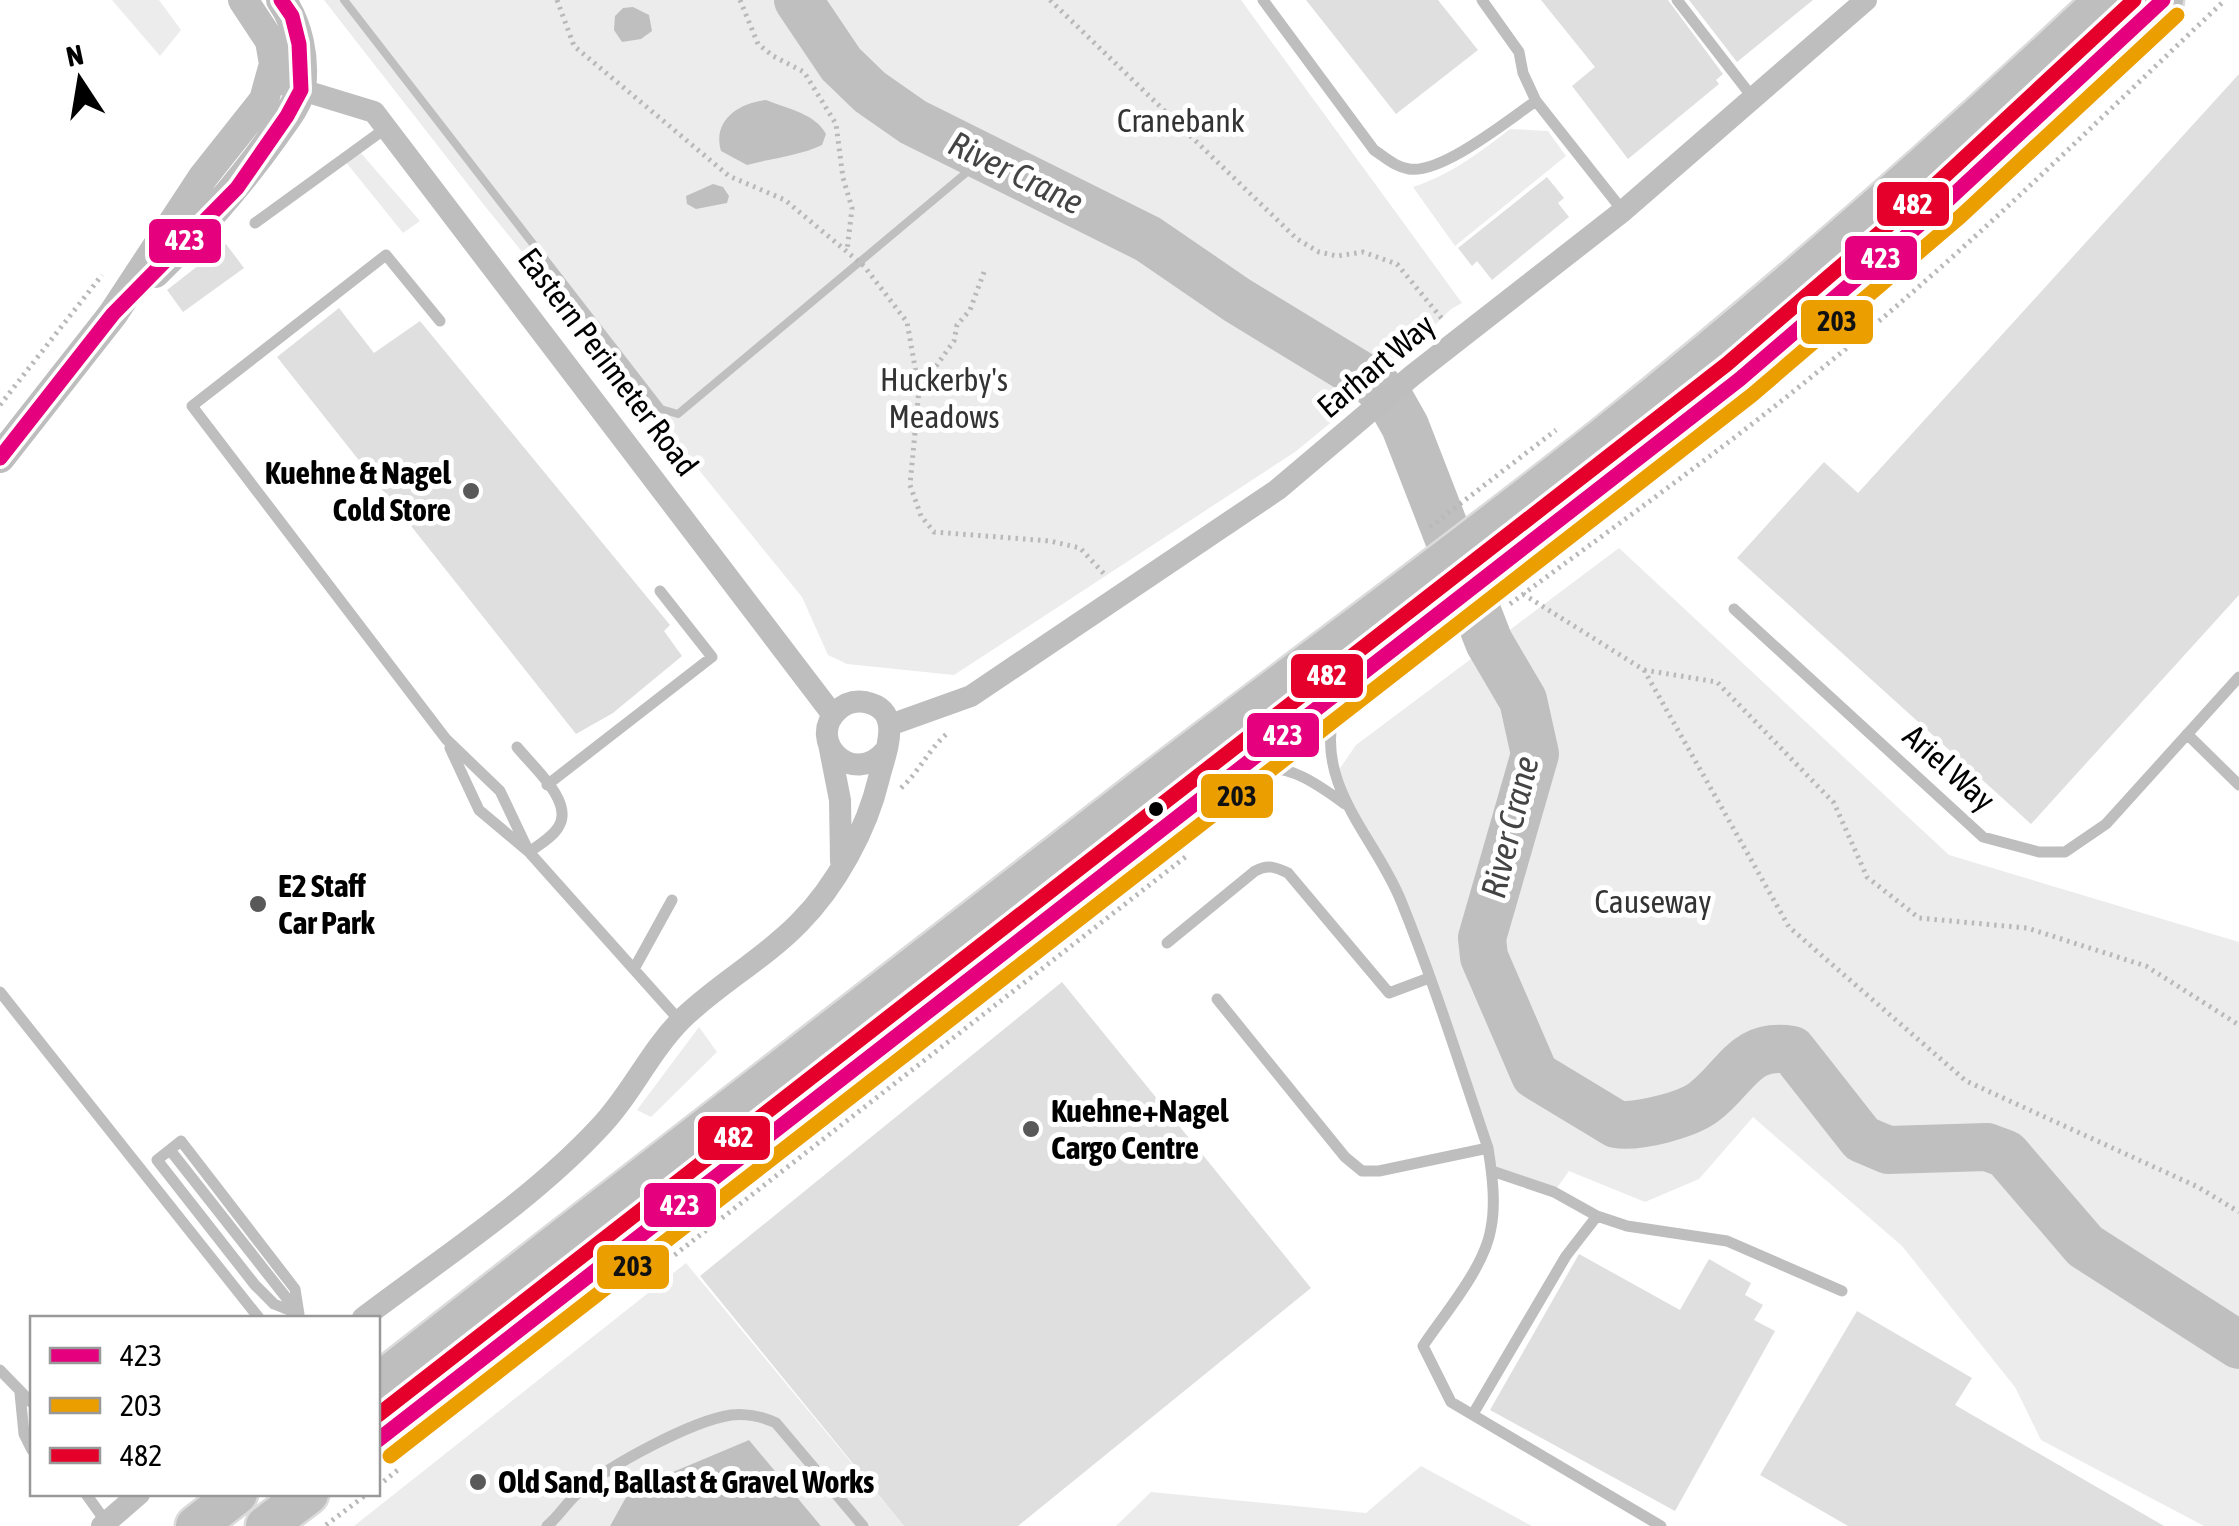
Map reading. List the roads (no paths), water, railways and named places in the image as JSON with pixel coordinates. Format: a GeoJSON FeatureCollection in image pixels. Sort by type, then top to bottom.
{"type":"FeatureCollection","features":[{"type":"Feature","properties":{"kind":"highway"},"geometry":{"type":"LineString","coordinates":[[380,1382],[1142,791],[1432,596],[1497,544],[1627,419],[1921,172],[2105,0]]}},
{"type":"Feature","properties":{"kind":"highway"},"geometry":{"type":"LineString","coordinates":[[1497,544],[1635,463],[1848,288],[2164,1]]}},
{"type":"Feature","properties":{"kind":"highway"},"geometry":{"type":"LineString","coordinates":[[393,1450],[1224,781],[1348,686],[1432,596]]}},
{"type":"Feature","properties":{"kind":"highway"},"geometry":{"type":"LineString","coordinates":[[196,1526],[234,1496]]}},
{"type":"Feature","properties":{"kind":"highway"},"geometry":{"type":"LineString","coordinates":[[266,1526],[305,1496]]}},
{"type":"Feature","properties":{"kind":"street"},"geometry":{"type":"LineString","coordinates":[[0,458],[113,314],[203,177],[264,100],[274,64],[270,41],[243,0]]}},
{"type":"Feature","properties":{"kind":"street"},"geometry":{"type":"LineString","coordinates":[[113,314],[236,188],[301,90],[299,44],[292,16],[281,0]]}},
{"type":"Feature","properties":{"kind":"street","name":"Earhart Way"},"geometry":{"type":"LineString","coordinates":[[890,725],[971,696],[1277,490],[1413,375],[1623,211],[1866,0]]}},
{"type":"Feature","properties":{"kind":"street","name":"Eastern Perimeter Road"},"geometry":{"type":"LineString","coordinates":[[269,80],[374,112],[834,714]]}},
{"type":"Feature","properties":{"kind":"street"},"geometry":{"type":"LineString","coordinates":[[366,1316],[537,1186],[599,1128],[642,1066],[680,1021],[799,924],[842,864],[872,810],[890,742],[890,725],[879,708],[860,702],[850,703],[834,714],[829,723],[840,800],[842,864]]}},
{"type":"Feature","properties":{"kind":"street"},"geometry":{"type":"LineString","coordinates":[[829,743],[850,764],[870,764],[886,752]]}},
{"type":"Feature","properties":{"kind":"street"},"geometry":{"type":"LineString","coordinates":[[104,1524],[137,1496]]}},
{"type":"Feature","properties":{"kind":"lane"},"geometry":{"type":"LineString","coordinates":[[1264,0],[1374,150],[1394,164],[1410,169],[1428,168],[1536,101]]}},
{"type":"Feature","properties":{"kind":"lane"},"geometry":{"type":"LineString","coordinates":[[1482,0],[1519,52],[1523,73],[1536,101],[1623,211]]}},
{"type":"Feature","properties":{"kind":"lane"},"geometry":{"type":"LineString","coordinates":[[1678,0],[1753,98]]}},
{"type":"Feature","properties":{"kind":"lane"},"geometry":{"type":"LineString","coordinates":[[255,222],[386,128]]}},
{"type":"Feature","properties":{"kind":"lane"},"geometry":{"type":"LineString","coordinates":[[440,321],[386,255],[192,406],[446,739],[500,791],[529,852]]}},
{"type":"Feature","properties":{"kind":"lane"},"geometry":{"type":"LineString","coordinates":[[548,784],[712,657],[660,590]]}},
{"type":"Feature","properties":{"kind":"lane","name":"Ariel Way"},"geometry":{"type":"LineString","coordinates":[[1734,609],[1982,836],[2039,852],[2065,852],[2106,824],[2239,677]]}},
{"type":"Feature","properties":{"kind":"lane"},"geometry":{"type":"LineString","coordinates":[[1348,686],[1337,702],[1330,734],[1345,804],[1400,897],[1488,1148],[1492,1170],[1492,1230],[1474,1270],[1423,1346],[1451,1402],[1660,1526]]}},
{"type":"Feature","properties":{"kind":"lane"},"geometry":{"type":"LineString","coordinates":[[2187,734],[2239,785]]}},
{"type":"Feature","properties":{"kind":"lane"},"geometry":{"type":"LineString","coordinates":[[446,739],[479,810],[529,852],[680,1021]]}},
{"type":"Feature","properties":{"kind":"lane"},"geometry":{"type":"LineString","coordinates":[[516,747],[548,784],[563,810],[560,825],[529,852]]}},
{"type":"Feature","properties":{"kind":"lane"},"geometry":{"type":"LineString","coordinates":[[1224,781],[1269,768],[1293,772],[1345,804]]}},
{"type":"Feature","properties":{"kind":"lane"},"geometry":{"type":"LineString","coordinates":[[1166,943],[1255,871],[1276,867],[1288,873],[1389,993],[1429,978]]}},
{"type":"Feature","properties":{"kind":"lane"},"geometry":{"type":"LineString","coordinates":[[634,970],[672,900]]}},
{"type":"Feature","properties":{"kind":"lane"},"geometry":{"type":"LineString","coordinates":[[0,992],[257,1316]]}},
{"type":"Feature","properties":{"kind":"lane"},"geometry":{"type":"LineString","coordinates":[[1216,999],[1344,1158],[1362,1171],[1488,1148]]}},
{"type":"Feature","properties":{"kind":"lane"},"geometry":{"type":"LineString","coordinates":[[181,1141],[295,1289],[300,1316],[170,1150],[181,1141]]}},
{"type":"Feature","properties":{"kind":"lane"},"geometry":{"type":"LineString","coordinates":[[1492,1170],[1554,1192],[1597,1216],[1626,1226],[1728,1240],[1842,1292]]}},
{"type":"Feature","properties":{"kind":"lane"},"geometry":{"type":"LineString","coordinates":[[1472,1414],[1566,1256],[1597,1216]]}},
{"type":"Feature","properties":{"kind":"lane"},"geometry":{"type":"LineString","coordinates":[[0,1370],[30,1401]]}},
{"type":"Feature","properties":{"kind":"lane"},"geometry":{"type":"LineString","coordinates":[[20,1393],[30,1416]]}},
{"type":"Feature","properties":{"kind":"lane"},"geometry":{"type":"LineString","coordinates":[[20,1393],[24,1434],[30,1446]]}},
{"type":"Feature","properties":{"kind":"lane"},"geometry":{"type":"LineString","coordinates":[[547,1526],[578,1492],[612,1467],[710,1419],[735,1414],[757,1415],[776,1423],[863,1526]]}},
{"type":"Feature","properties":{"kind":"lane"},"geometry":{"type":"LineString","coordinates":[[87,1496],[104,1524]]}},
{"type":"Feature","properties":{"kind":"waterway"},"geometry":{"type":"LineString","coordinates":[[344,0],[661,409],[678,414],[985,157]]}},
{"type":"Feature","properties":{"kind":"waterway","name":"River Crane"},"geometry":{"type":"LineString","coordinates":[[798,0],[841,64],[870,92],[913,122],[1148,239],[1237,300],[1375,384],[1392,403],[1405,426],[1489,642],[1523,700],[1535,754],[1482,938],[1484,957],[1535,1075],[1616,1124],[1636,1124],[1696,1107],[1752,1056],[1776,1049],[1792,1050],[1862,1139],[1888,1150],[1987,1147],[2006,1154],[2085,1246],[2239,1345]]}},
{"type":"Feature","properties":{"kind":"place","name":"Kuehne & Nagel Cold Store"},"geometry":{"type":"Point","coordinates":[471,491]}},
{"type":"Feature","properties":{"kind":"place","name":"E2 Staff Car Park"},"geometry":{"type":"Point","coordinates":[258,904]}},
{"type":"Feature","properties":{"kind":"place","name":"Kuehne+Nagel Cargo Centre"},"geometry":{"type":"Point","coordinates":[1031,1129]}},
{"type":"Feature","properties":{"kind":"place","name":"Old Sand, Ballast & Gravel Works"},"geometry":{"type":"Point","coordinates":[478,1482]}},
{"type":"Feature","properties":{"kind":"park label","name":"Cranebank"},"geometry":{"type":"Point","coordinates":[1181,121]}},
{"type":"Feature","properties":{"kind":"park label","name":"Huckerby's Meadows"},"geometry":{"type":"Point","coordinates":[944,398]}},
{"type":"Feature","properties":{"kind":"park label","name":"Causeway"},"geometry":{"type":"Point","coordinates":[1653,902]}}]}
